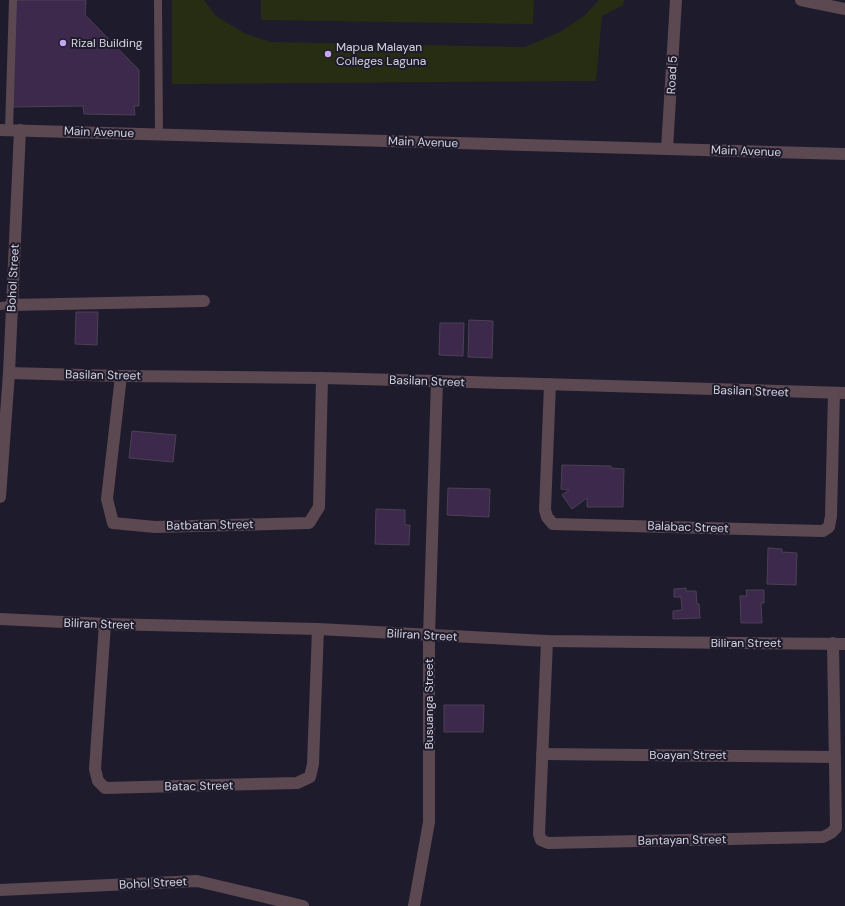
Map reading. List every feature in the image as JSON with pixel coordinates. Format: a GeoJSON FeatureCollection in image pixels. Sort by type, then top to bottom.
{"type":"FeatureCollection","features":[{"type":"Feature","properties":{"kind":"street","name":"Road 5"},"geometry":{"type":"LineString","coordinates":[[667,149],[676,0]]}},
{"type":"Feature","properties":{"kind":"street"},"geometry":{"type":"LineString","coordinates":[[801,0],[845,9]]}},
{"type":"Feature","properties":{"kind":"street","name":"Main Avenue"},"geometry":{"type":"LineString","coordinates":[[10,130],[845,154]]}},
{"type":"Feature","properties":{"kind":"street","name":"Bohol Street"},"geometry":{"type":"LineString","coordinates":[[0,498],[9,372],[6,306],[10,130]]}},
{"type":"Feature","properties":{"kind":"street"},"geometry":{"type":"LineString","coordinates":[[6,306],[204,301]]}},
{"type":"Feature","properties":{"kind":"street","name":"Basilan Street"},"geometry":{"type":"LineString","coordinates":[[9,372],[121,376],[322,378],[839,393]]}},
{"type":"Feature","properties":{"kind":"street","name":"Batbatan Street"},"geometry":{"type":"LineString","coordinates":[[121,376],[106,499],[113,523],[155,527],[309,523],[319,507],[322,378]]}},
{"type":"Feature","properties":{"kind":"street","name":"Busuanga Street"},"geometry":{"type":"LineString","coordinates":[[414,906],[429,822],[429,636],[437,381]]}},
{"type":"Feature","properties":{"kind":"street","name":"Balabac Street"},"geometry":{"type":"LineString","coordinates":[[550,384],[545,510],[547,517],[553,524],[823,531],[829,527],[831,516],[839,393]]}},
{"type":"Feature","properties":{"kind":"street","name":"Biliran Street"},"geometry":{"type":"LineString","coordinates":[[0,619],[105,624],[318,629],[547,641],[839,644]]}},
{"type":"Feature","properties":{"kind":"street","name":"Batac Street"},"geometry":{"type":"LineString","coordinates":[[105,624],[95,769],[98,781],[105,788],[297,783],[310,777],[313,764],[318,629]]}},
{"type":"Feature","properties":{"kind":"street","name":"Bantayan Street"},"geometry":{"type":"LineString","coordinates":[[547,641],[539,834],[541,840],[548,843],[823,837],[831,833],[836,828],[835,756],[839,644]]}},
{"type":"Feature","properties":{"kind":"street","name":"Boayan Street"},"geometry":{"type":"LineString","coordinates":[[542,754],[835,756]]}},
{"type":"Feature","properties":{"kind":"street","name":"Bohol Street"},"geometry":{"type":"LineString","coordinates":[[0,890],[197,881],[295,905]]}},
{"type":"Feature","properties":{"kind":"lane"},"geometry":{"type":"LineString","coordinates":[[10,130],[14,0]]}},
{"type":"Feature","properties":{"kind":"lane"},"geometry":{"type":"LineString","coordinates":[[158,0],[159,134]]}},
{"type":"Feature","properties":{"kind":"green space"},"geometry":{"type":"Polygon","coordinates":[[[172,0],[204,0],[216,16],[246,34],[271,42],[525,47],[560,32],[584,16],[599,0],[624,0],[623,5],[602,16],[596,81],[172,84],[172,0]]]}},
{"type":"Feature","properties":{"kind":"green space"},"geometry":{"type":"Polygon","coordinates":[[[261,0],[534,0],[533,24],[261,20],[261,0]]]}},
{"type":"Feature","properties":{"kind":"building","name":"Rizal Building"},"geometry":{"type":"Polygon","coordinates":[[[16,0],[86,0],[85,15],[139,70],[139,106],[134,106],[135,115],[84,114],[83,106],[11,107],[16,0]]]}},
{"type":"Feature","properties":{"kind":"building"},"geometry":{"type":"Polygon","coordinates":[[[76,312],[98,312],[97,345],[75,344],[76,312]]]}},
{"type":"Feature","properties":{"kind":"building"},"geometry":{"type":"Polygon","coordinates":[[[469,320],[493,321],[492,358],[468,357],[469,320]]]}},
{"type":"Feature","properties":{"kind":"building"},"geometry":{"type":"Polygon","coordinates":[[[440,323],[464,323],[463,356],[439,355],[440,323]]]}},
{"type":"Feature","properties":{"kind":"building"},"geometry":{"type":"Polygon","coordinates":[[[132,431],[176,435],[173,462],[129,458],[132,431]]]}},
{"type":"Feature","properties":{"kind":"building"},"geometry":{"type":"Polygon","coordinates":[[[562,465],[611,466],[611,468],[624,469],[623,507],[587,507],[587,498],[572,509],[562,495],[569,490],[561,489],[562,465]]]}},
{"type":"Feature","properties":{"kind":"building"},"geometry":{"type":"Polygon","coordinates":[[[448,488],[490,489],[489,517],[447,515],[448,488]]]}},
{"type":"Feature","properties":{"kind":"building"},"geometry":{"type":"Polygon","coordinates":[[[376,509],[405,510],[405,525],[410,525],[409,545],[375,544],[376,509]]]}},
{"type":"Feature","properties":{"kind":"building"},"geometry":{"type":"Polygon","coordinates":[[[768,548],[782,549],[782,552],[797,553],[796,585],[767,584],[768,548]]]}},
{"type":"Feature","properties":{"kind":"building"},"geometry":{"type":"Polygon","coordinates":[[[686,588],[686,591],[696,591],[700,618],[673,619],[673,611],[682,610],[681,597],[674,597],[674,589],[686,588]]]}},
{"type":"Feature","properties":{"kind":"building"},"geometry":{"type":"Polygon","coordinates":[[[746,590],[764,590],[764,603],[761,603],[762,623],[741,623],[740,596],[747,596],[746,590]]]}},
{"type":"Feature","properties":{"kind":"building"},"geometry":{"type":"Polygon","coordinates":[[[444,705],[484,705],[483,732],[444,732],[444,705]]]}},
{"type":"Feature","properties":{"kind":"place","name":"Rizal Building"},"geometry":{"type":"Point","coordinates":[63,43]}},
{"type":"Feature","properties":{"kind":"place","name":"Mapua Malayan Colleges Laguna"},"geometry":{"type":"Point","coordinates":[328,54]}}]}
